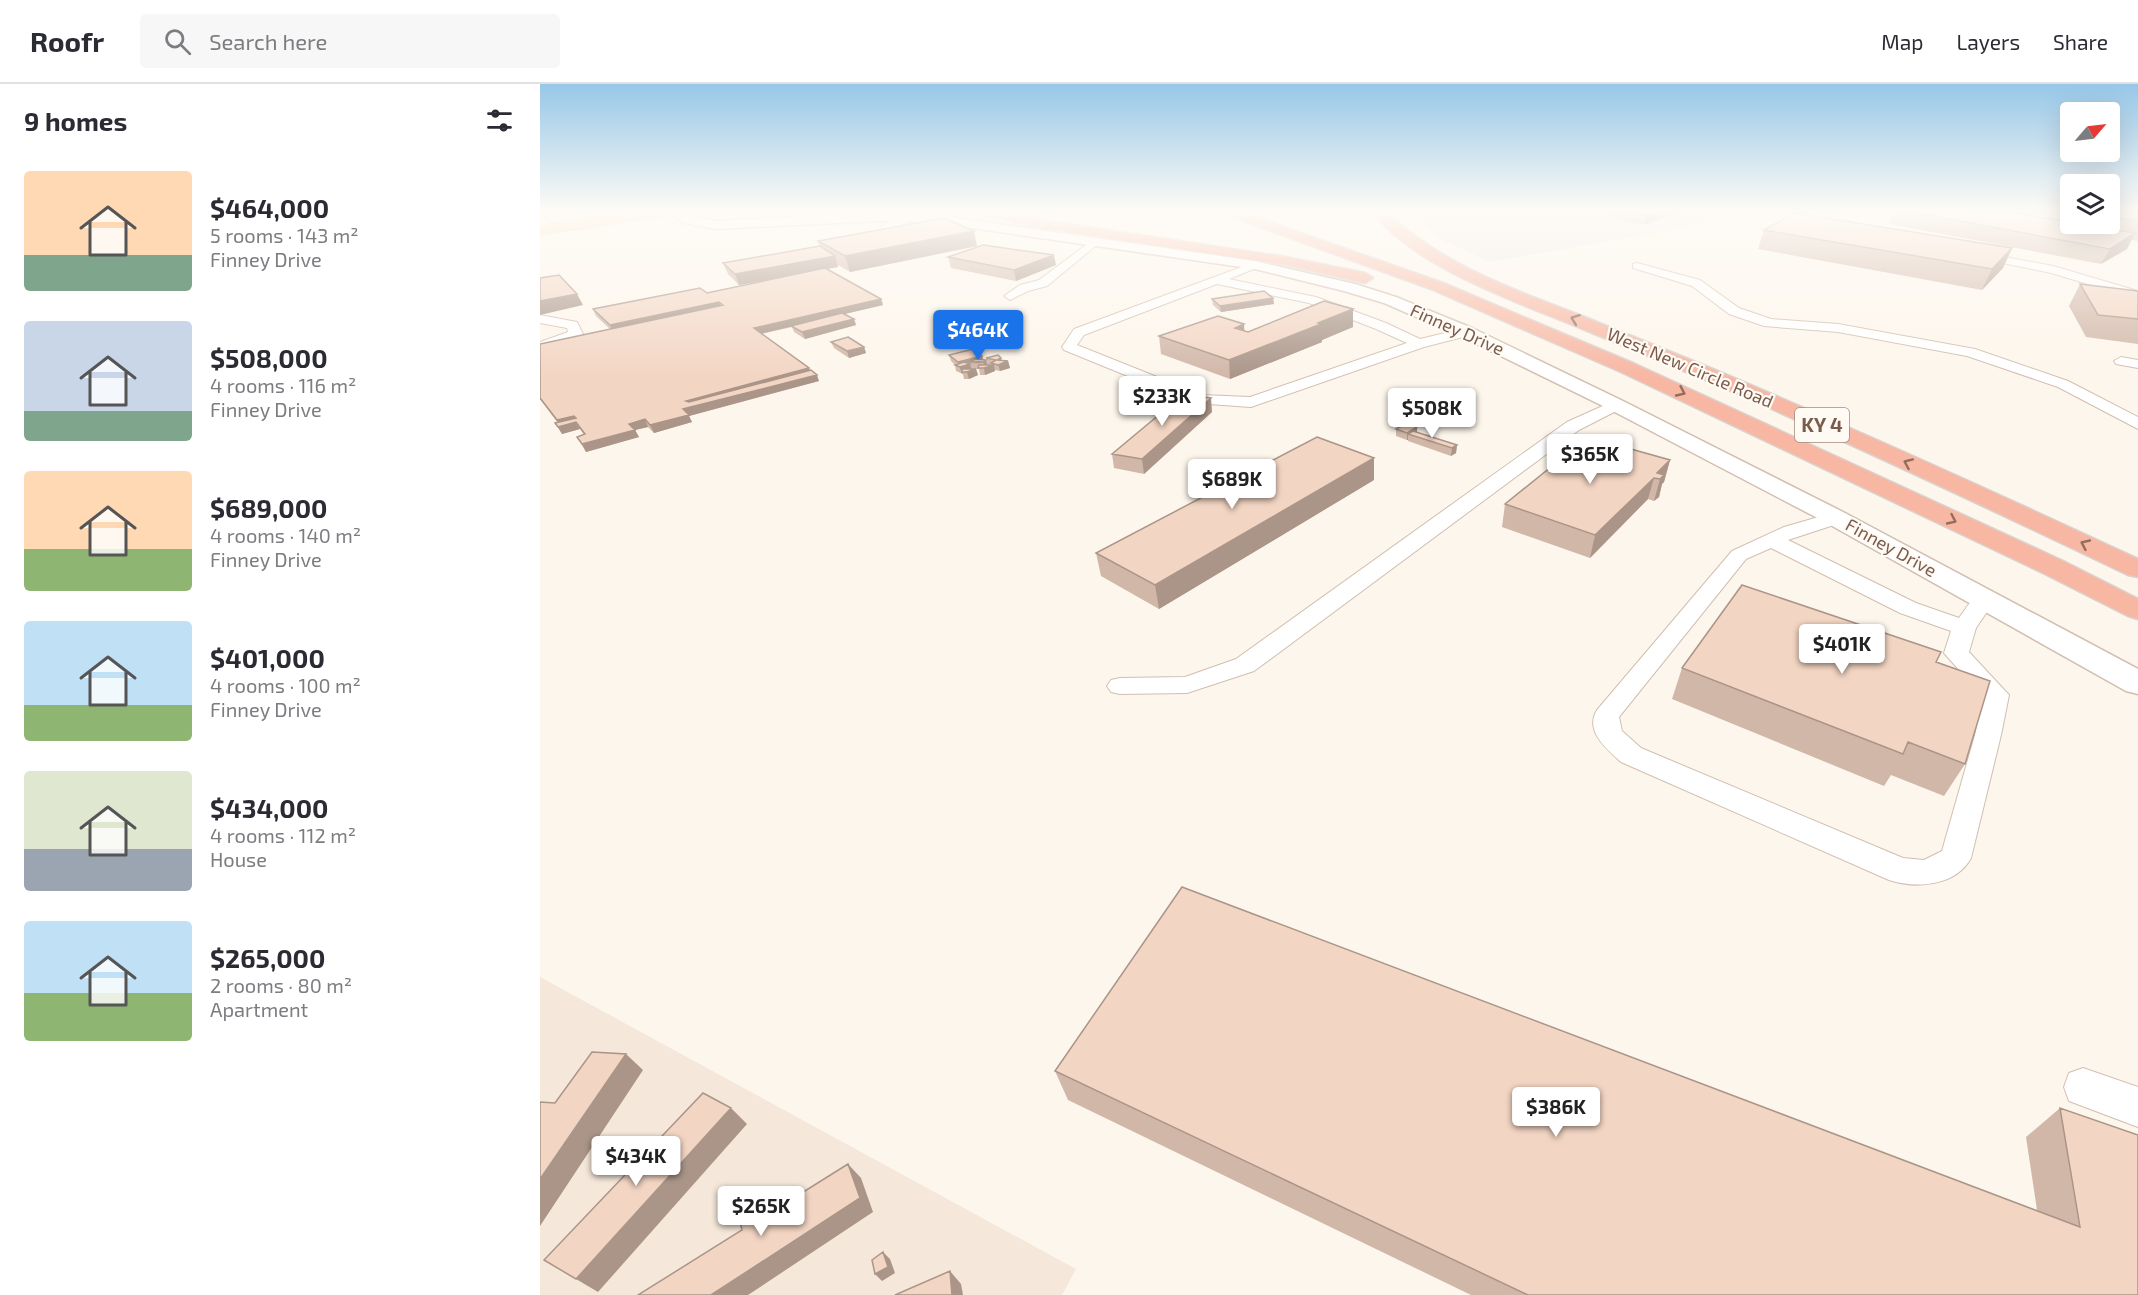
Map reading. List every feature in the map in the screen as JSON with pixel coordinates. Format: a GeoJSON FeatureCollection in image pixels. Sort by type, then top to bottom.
{"type":"FeatureCollection","features":[{"type":"Feature","properties":{"kind":"highway"},"geometry":{"type":"LineString","coordinates":[[1308,266],[1355,275],[1437,298],[1628,368]]}},
{"type":"Feature","properties":{"kind":"highway","name":"KY 4"},"geometry":{"type":"LineString","coordinates":[[1380,266],[1437,286],[1628,368]]}},
{"type":"Feature","properties":{"kind":"highway","name":"KY 4"},"geometry":{"type":"LineString","coordinates":[[1430,266],[1502,291]]}},
{"type":"Feature","properties":{"kind":"highway"},"geometry":{"type":"LineString","coordinates":[[1453,266],[1502,291]]}},
{"type":"Feature","properties":{"kind":"highway","name":"West New Circle Road"},"geometry":{"type":"LineString","coordinates":[[1502,291],[1696,369],[2024,515],[2138,569]]}},
{"type":"Feature","properties":{"kind":"highway","name":"West New Circle Road"},"geometry":{"type":"LineString","coordinates":[[1628,368],[2042,562],[2138,610]]}},
{"type":"Feature","properties":{"kind":"street","name":"Finney Drive"},"geometry":{"type":"LineString","coordinates":[[1257,266],[1348,287],[1389,300],[1466,332],[1616,405],[1836,518],[2138,683]]}},
{"type":"Feature","properties":{"kind":"lane"},"geometry":{"type":"LineString","coordinates":[[1010,296],[1024,288],[1043,283],[1065,266]]}},
{"type":"Feature","properties":{"kind":"lane"},"geometry":{"type":"LineString","coordinates":[[1254,266],[1079,332],[1069,347],[1200,400],[1251,402],[1419,344],[1466,332]]}},
{"type":"Feature","properties":{"kind":"lane"},"geometry":{"type":"LineString","coordinates":[[1637,266],[1696,283],[1734,311],[1770,323],[1838,328],[1970,352],[2063,384],[2138,424]]}},
{"type":"Feature","properties":{"kind":"lane"},"geometry":{"type":"LineString","coordinates":[[2031,266],[2138,295]]}},
{"type":"Feature","properties":{"kind":"lane"},"geometry":{"type":"LineString","coordinates":[[1216,280],[1312,300],[1381,326],[1419,344]]}},
{"type":"Feature","properties":{"kind":"lane"},"geometry":{"type":"LineString","coordinates":[[540,319],[572,325],[576,334],[559,342],[540,346]]}},
{"type":"Feature","properties":{"kind":"lane"},"geometry":{"type":"LineString","coordinates":[[2121,362],[2138,364]]}},
{"type":"Feature","properties":{"kind":"lane"},"geometry":{"type":"LineString","coordinates":[[1120,686],[1187,685],[1245,665],[1573,426],[1616,405]]}},
{"type":"Feature","properties":{"kind":"lane"},"geometry":{"type":"LineString","coordinates":[[1836,518],[1791,531],[1739,555],[1606,716],[1609,735],[1631,754],[1900,871],[1928,873],[1955,858],[1988,735],[1996,695],[1956,653],[1964,628],[1984,600]]}},
{"type":"Feature","properties":{"kind":"lane"},"geometry":{"type":"LineString","coordinates":[[1771,540],[1908,608],[1964,628]]}},
{"type":"Feature","properties":{"kind":"lane"},"geometry":{"type":"LineString","coordinates":[[2083,1088],[2138,1107]]}},
{"type":"Feature","properties":{"kind":"shaded area"},"geometry":{"type":"Polygon","coordinates":[[[540,977],[1076,1269],[1062,1295],[540,1295],[540,977]]]}},
{"type":"Feature","properties":{"kind":"building"},"geometry":{"type":"Polygon","coordinates":[[[726,266],[782,266],[735,274],[726,266]]]}},
{"type":"Feature","properties":{"kind":"building"},"geometry":{"type":"Polygon","coordinates":[[[991,266],[1026,266],[1014,270],[991,266]]]}},
{"type":"Feature","properties":{"kind":"building"},"geometry":{"type":"Polygon","coordinates":[[[1972,266],[1995,266],[1992,269],[1972,266]]]}},
{"type":"Feature","properties":{"kind":"building"},"geometry":{"type":"Polygon","coordinates":[[[825,268],[881,299],[754,328],[809,368],[686,401],[811,370],[817,375],[683,409],[689,415],[650,425],[645,419],[629,424],[635,430],[582,444],[577,437],[585,434],[576,422],[558,427],[555,423],[576,418],[574,416],[557,420],[540,398],[540,344],[723,305],[719,302],[610,325],[593,309],[700,288],[707,293],[825,268]]]}},
{"type":"Feature","properties":{"kind":"building"},"geometry":{"type":"Polygon","coordinates":[[[559,275],[577,294],[540,301],[540,278],[559,275]]]}},
{"type":"Feature","properties":{"kind":"building"},"geometry":{"type":"Polygon","coordinates":[[[2080,284],[2138,291],[2138,319],[2098,315],[2080,284]]]}},
{"type":"Feature","properties":{"kind":"building"},"geometry":{"type":"Polygon","coordinates":[[[1264,291],[1273,298],[1220,306],[1212,299],[1264,291]]]}},
{"type":"Feature","properties":{"kind":"building"},"geometry":{"type":"Polygon","coordinates":[[[1324,301],[1353,309],[1229,360],[1159,336],[1218,316],[1244,324],[1235,328],[1248,332],[1324,301]]]}},
{"type":"Feature","properties":{"kind":"building"},"geometry":{"type":"Polygon","coordinates":[[[842,313],[854,319],[802,332],[791,326],[842,313]]]}},
{"type":"Feature","properties":{"kind":"building"},"geometry":{"type":"Polygon","coordinates":[[[848,337],[864,347],[847,351],[831,342],[848,337]]]}},
{"type":"Feature","properties":{"kind":"building"},"geometry":{"type":"Polygon","coordinates":[[[973,349],[982,356],[958,362],[949,355],[973,349]]]}},
{"type":"Feature","properties":{"kind":"building"},"geometry":{"type":"Polygon","coordinates":[[[998,355],[1001,358],[997,360],[1008,361],[998,365],[991,363],[996,360],[986,358],[998,355]]]}},
{"type":"Feature","properties":{"kind":"building"},"geometry":{"type":"Polygon","coordinates":[[[976,359],[986,360],[969,362],[976,359]]]}},
{"type":"Feature","properties":{"kind":"building"},"geometry":{"type":"Polygon","coordinates":[[[964,362],[970,364],[960,367],[955,365],[964,362]]]}},
{"type":"Feature","properties":{"kind":"building"},"geometry":{"type":"Polygon","coordinates":[[[979,365],[994,365],[978,368],[979,365]]]}},
{"type":"Feature","properties":{"kind":"building"},"geometry":{"type":"Polygon","coordinates":[[[962,369],[976,369],[962,372],[962,369]]]}},
{"type":"Feature","properties":{"kind":"building"},"geometry":{"type":"Polygon","coordinates":[[[1184,394],[1211,398],[1142,459],[1112,454],[1184,394]]]}},
{"type":"Feature","properties":{"kind":"building"},"geometry":{"type":"Polygon","coordinates":[[[1406,423],[1417,427],[1407,433],[1396,429],[1406,423]]]}},
{"type":"Feature","properties":{"kind":"building"},"geometry":{"type":"Polygon","coordinates":[[[1413,431],[1457,445],[1452,448],[1408,434],[1413,431]]]}},
{"type":"Feature","properties":{"kind":"building"},"geometry":{"type":"Polygon","coordinates":[[[1317,437],[1374,458],[1155,585],[1096,553],[1317,437]]]}},
{"type":"Feature","properties":{"kind":"building"},"geometry":{"type":"Polygon","coordinates":[[[1588,437],[1670,460],[1657,473],[1664,475],[1660,479],[1654,478],[1595,535],[1505,504],[1588,437]]]}},
{"type":"Feature","properties":{"kind":"building"},"geometry":{"type":"Polygon","coordinates":[[[1742,585],[1941,652],[1936,662],[1990,681],[1965,764],[1908,742],[1903,754],[1682,668],[1742,585]]]}},
{"type":"Feature","properties":{"kind":"building"},"geometry":{"type":"Polygon","coordinates":[[[1182,887],[2080,1227],[2060,1108],[2138,1135],[2138,1295],[1528,1295],[1055,1071],[1182,887]]]}},
{"type":"Feature","properties":{"kind":"building"},"geometry":{"type":"Polygon","coordinates":[[[592,1052],[626,1054],[540,1179],[540,1102],[555,1103],[592,1052]]]}},
{"type":"Feature","properties":{"kind":"building"},"geometry":{"type":"Polygon","coordinates":[[[703,1093],[731,1108],[576,1279],[544,1260],[703,1093]]]}},
{"type":"Feature","properties":{"kind":"building"},"geometry":{"type":"Polygon","coordinates":[[[848,1164],[860,1198],[711,1295],[638,1295],[742,1230],[736,1206],[759,1192],[765,1216],[848,1164]]]}},
{"type":"Feature","properties":{"kind":"building"},"geometry":{"type":"Polygon","coordinates":[[[883,1252],[888,1267],[875,1274],[872,1260],[883,1252]]]}},
{"type":"Feature","properties":{"kind":"building"},"geometry":{"type":"Polygon","coordinates":[[[950,1271],[952,1295],[895,1295],[950,1271]]]}}]}
